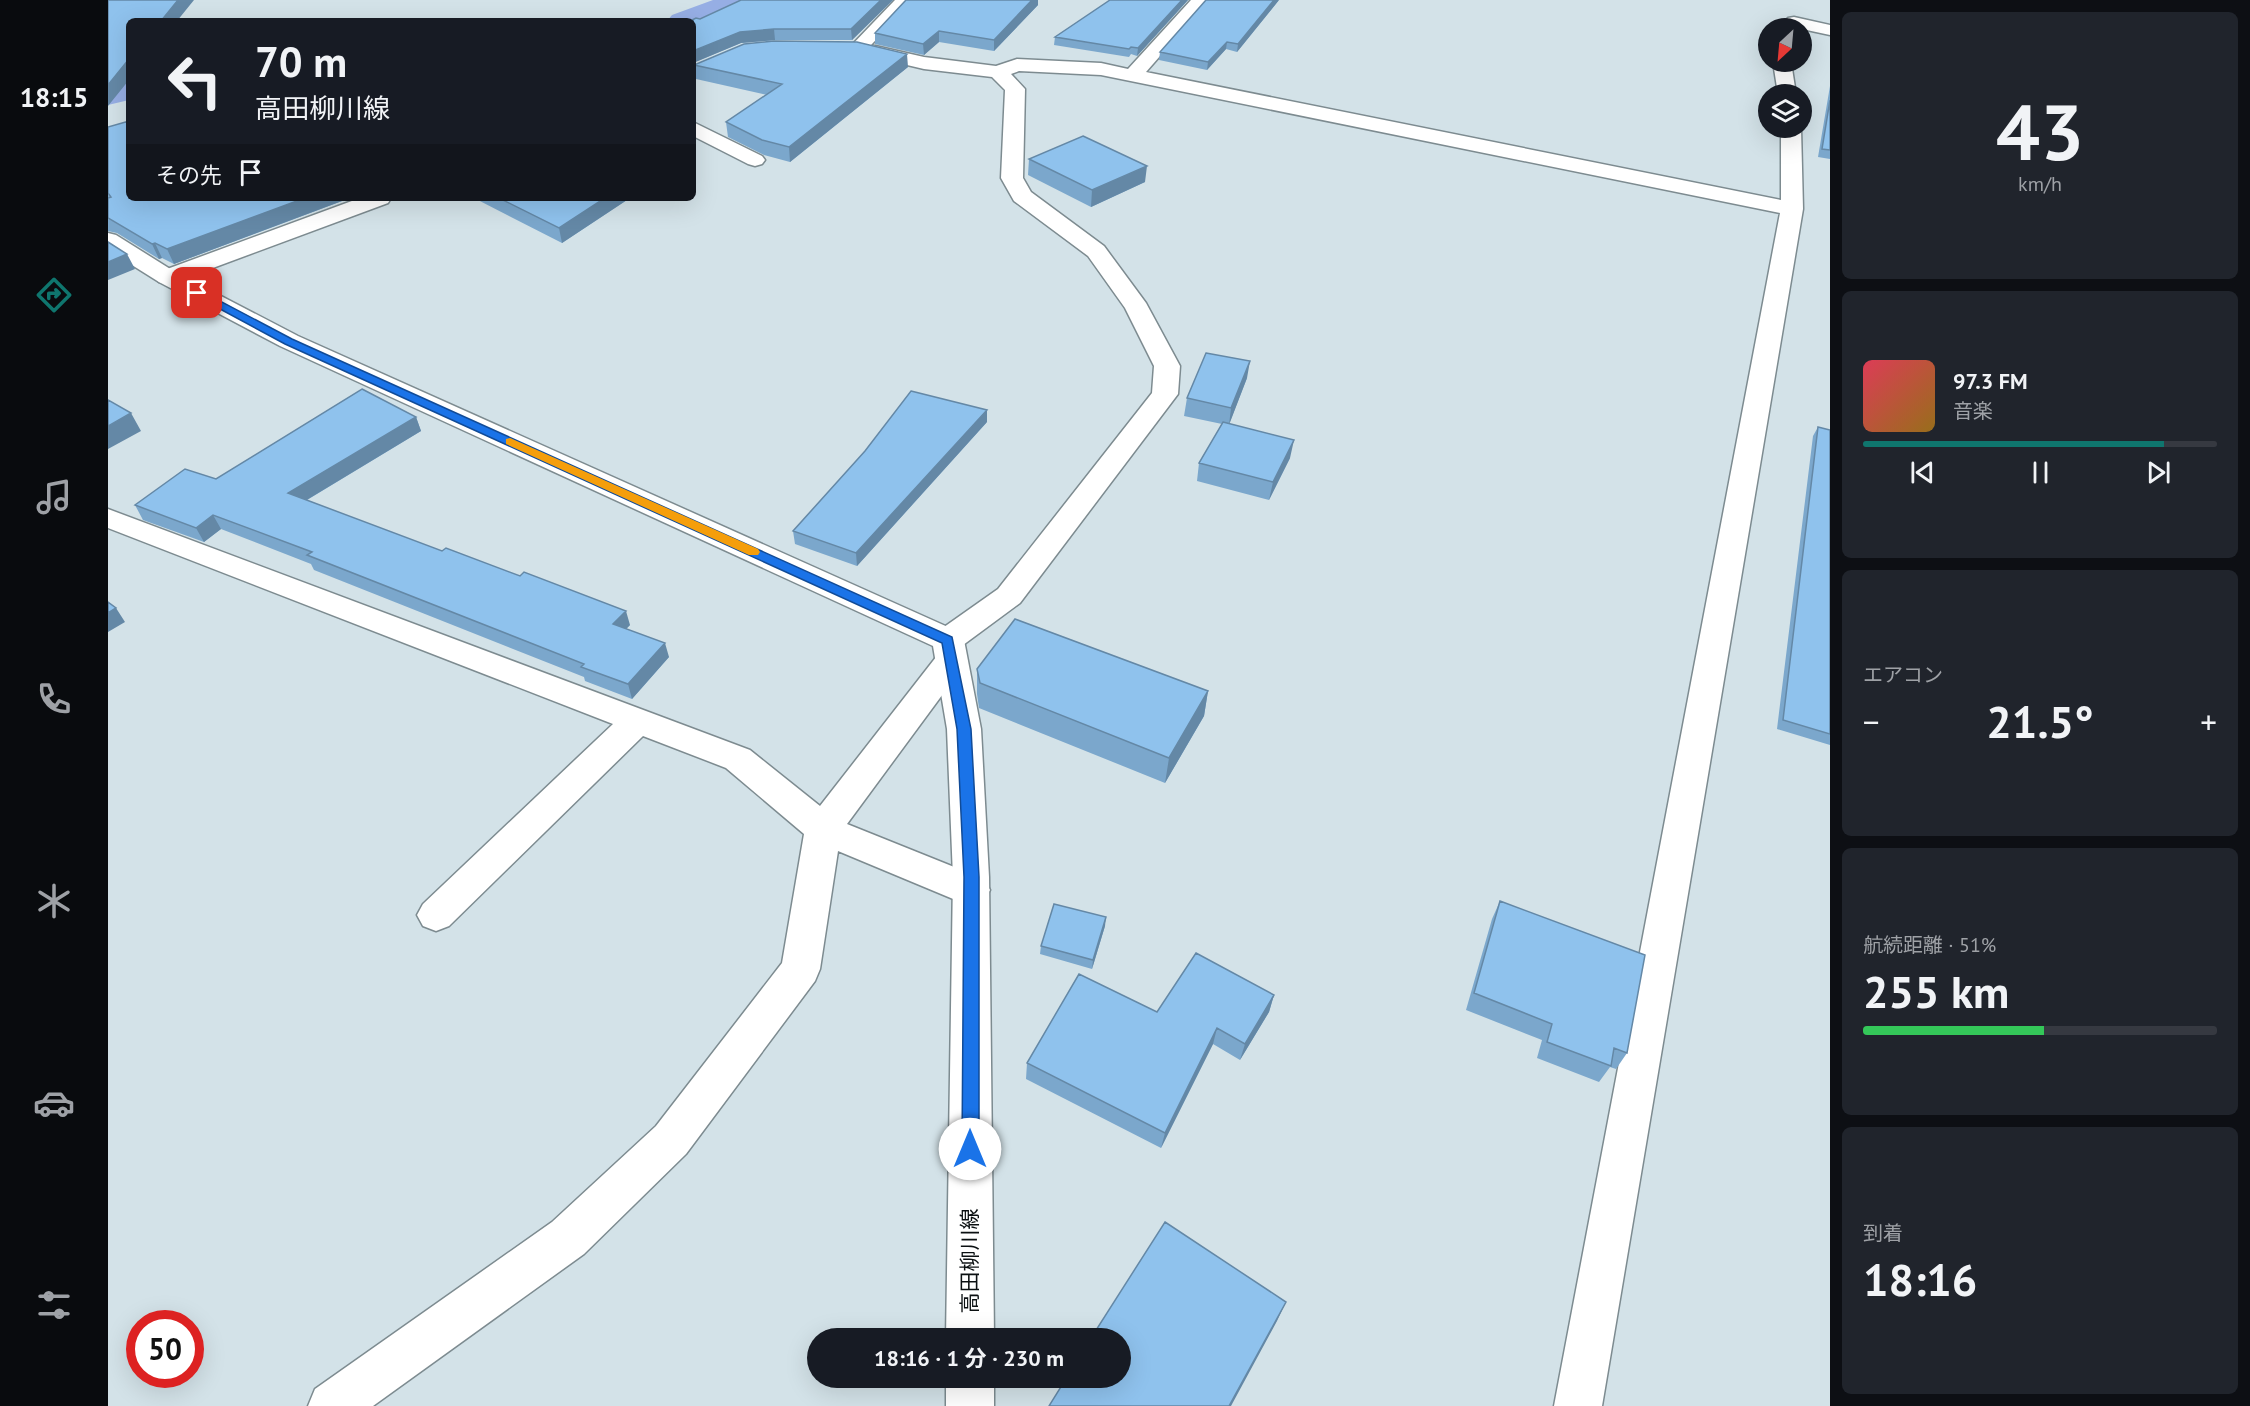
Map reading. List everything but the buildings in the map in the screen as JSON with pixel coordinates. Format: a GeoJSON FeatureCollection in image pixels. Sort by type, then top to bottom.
{"type":"FeatureCollection","features":[{"type":"Feature","properties":{"kind":"street"},"geometry":{"type":"LineString","coordinates":[[858,48],[905,0]]}},
{"type":"Feature","properties":{"kind":"street"},"geometry":{"type":"LineString","coordinates":[[1133,75],[1200,0]]}},
{"type":"Feature","properties":{"kind":"street"},"geometry":{"type":"LineString","coordinates":[[1812,24],[1830,30]]}},
{"type":"Feature","properties":{"kind":"street"},"geometry":{"type":"LineString","coordinates":[[834,48],[858,48],[924,63],[998,72],[1017,65],[1101,69],[1792,209]]}},
{"type":"Feature","properties":{"kind":"street"},"geometry":{"type":"LineString","coordinates":[[332,1406],[568,1238],[671,1140],[801,969],[823,829],[950,650],[1009,596],[1165,394],[1167,366],[1137,308],[1103,260],[1096,251],[1022,196],[1012,178],[1015,89],[998,72]]}},
{"type":"Feature","properties":{"kind":"street"},"geometry":{"type":"LineString","coordinates":[[696,130],[755,160]]}},
{"type":"Feature","properties":{"kind":"street"},"geometry":{"type":"LineString","coordinates":[[1578,1406],[1792,209],[1791,138]]}},
{"type":"Feature","properties":{"kind":"street"},"geometry":{"type":"LineString","coordinates":[[167,277],[372,201]]}},
{"type":"Feature","properties":{"kind":"street"},"geometry":{"type":"LineString","coordinates":[[108,240],[167,277],[289,341],[950,650]]}},
{"type":"Feature","properties":{"kind":"street"},"geometry":{"type":"LineString","coordinates":[[108,518],[738,759],[823,829],[971,890]]}},
{"type":"Feature","properties":{"kind":"street","name":"高田柳川線"},"geometry":{"type":"LineString","coordinates":[[950,650],[964,729],[971,890],[970,1328]]}},
{"type":"Feature","properties":{"kind":"street"},"geometry":{"type":"LineString","coordinates":[[436,915],[638,721]]}},
{"type":"Feature","properties":{"kind":"street"},"geometry":{"type":"LineString","coordinates":[[970,1388],[970,1406]]}},
{"type":"Feature","properties":{"kind":"waterway"},"geometry":{"type":"LineString","coordinates":[[690,18],[740,0]]}},
{"type":"Feature","properties":{"kind":"waterway"},"geometry":{"type":"LineString","coordinates":[[108,95],[126,91]]}},
{"type":"Feature","properties":{"kind":"slow traffic"},"geometry":{"type":"LineString","coordinates":[[510,442],[754,552]]}},
{"type":"Feature","properties":{"kind":"route"},"geometry":{"type":"LineString","coordinates":[[197,293],[289,341],[948,640],[964,729],[971,877],[970,1149]]}}]}
